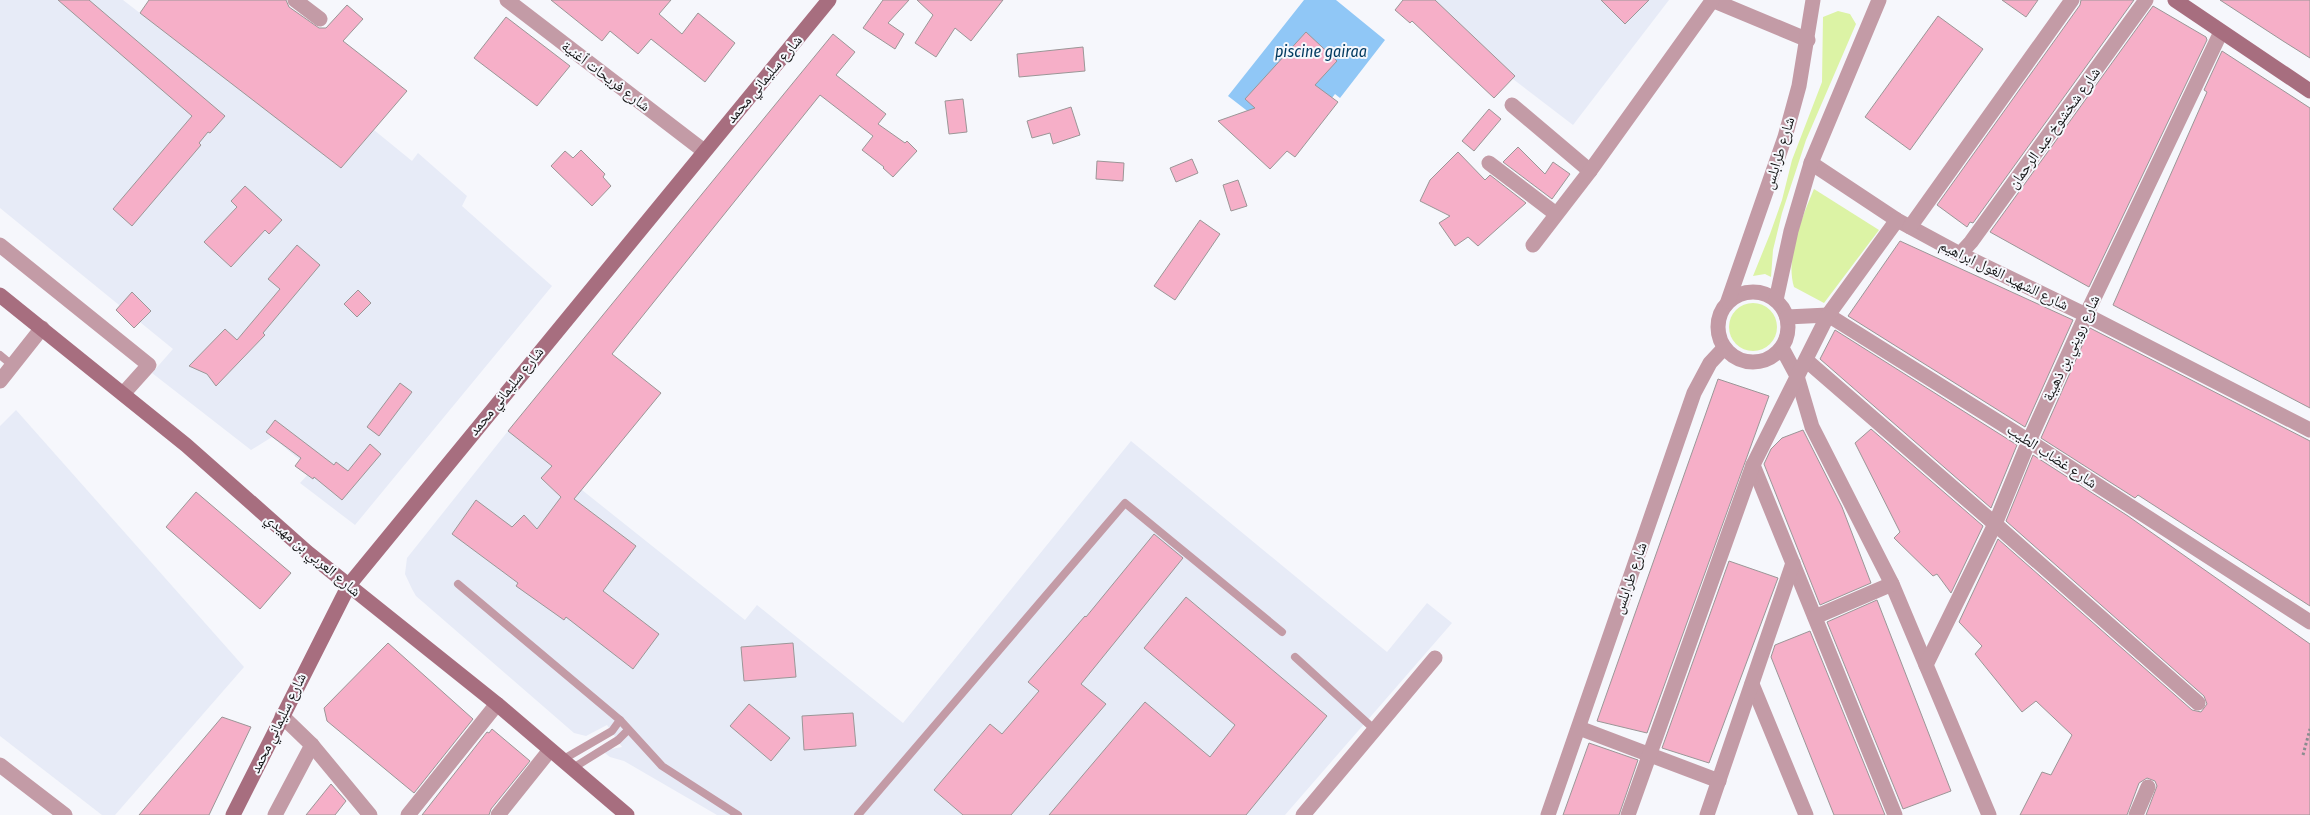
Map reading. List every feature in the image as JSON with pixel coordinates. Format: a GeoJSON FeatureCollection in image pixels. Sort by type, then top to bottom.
{"type":"FeatureCollection","features":[{"type":"Feature","properties":{"kind":"street"},"geometry":{"type":"LineString","coordinates":[[295,0],[320,19]]}},
{"type":"Feature","properties":{"kind":"street","name":"شارع فريحات ٱغنية"},"geometry":{"type":"LineString","coordinates":[[507,0],[704,151]]}},
{"type":"Feature","properties":{"kind":"street","name":"شارع سليماني محمد"},"geometry":{"type":"LineString","coordinates":[[233,815],[348,585],[829,0]]}},
{"type":"Feature","properties":{"kind":"street"},"geometry":{"type":"LineString","coordinates":[[1533,245],[1590,171],[1712,0],[1808,40]]}},
{"type":"Feature","properties":{"kind":"street","name":"شارع طرابلس"},"geometry":{"type":"LineString","coordinates":[[1728,301],[1785,136],[1799,86],[1813,0]]}},
{"type":"Feature","properties":{"kind":"street"},"geometry":{"type":"LineString","coordinates":[[1776,300],[1787,247],[1812,163],[1879,0]]}},
{"type":"Feature","properties":{"kind":"street"},"geometry":{"type":"LineString","coordinates":[[1628,815],[1753,465],[1828,315],[1904,224],[2072,0]]}},
{"type":"Feature","properties":{"kind":"street","name":"شارع شخشوخ عبد الرحمان"},"geometry":{"type":"LineString","coordinates":[[1960,254],[1972,242],[2146,0]]}},
{"type":"Feature","properties":{"kind":"street"},"geometry":{"type":"LineString","coordinates":[[2176,0],[2310,91]]}},
{"type":"Feature","properties":{"kind":"street","name":"شارع رويني بن ذهيبة"},"geometry":{"type":"LineString","coordinates":[[1926,666],[1995,524],[2029,441],[2086,316],[2221,32]]}},
{"type":"Feature","properties":{"kind":"street"},"geometry":{"type":"LineString","coordinates":[[1512,105],[1590,171]]}},
{"type":"Feature","properties":{"kind":"street"},"geometry":{"type":"LineString","coordinates":[[1489,163],[1556,214]]}},
{"type":"Feature","properties":{"kind":"street","name":"شارع الشهيد الغول ابراهيم"},"geometry":{"type":"LineString","coordinates":[[1812,163],[1904,224],[2310,430]]}},
{"type":"Feature","properties":{"kind":"street"},"geometry":{"type":"LineString","coordinates":[[0,245],[149,365],[123,394]]}},
{"type":"Feature","properties":{"kind":"street"},"geometry":{"type":"LineString","coordinates":[[1761,292],[1776,300],[1787,317],[1788,333],[1782,348],[1771,358],[1757,363],[1742,361],[1732,356],[1724,348],[1719,338],[1718,327],[1719,316],[1728,301],[1744,293],[1761,292]]}},
{"type":"Feature","properties":{"kind":"street","name":"شارع العربي بن مهيدي"},"geometry":{"type":"LineString","coordinates":[[0,295],[186,445],[307,552],[497,704],[627,815]]}},
{"type":"Feature","properties":{"kind":"street"},"geometry":{"type":"LineString","coordinates":[[1787,317],[1828,315]]}},
{"type":"Feature","properties":{"kind":"street","name":"شارع غضاب الطيب"},"geometry":{"type":"LineString","coordinates":[[1828,315],[2029,441],[2310,622]]}},
{"type":"Feature","properties":{"kind":"street"},"geometry":{"type":"LineString","coordinates":[[0,381],[42,328]]}},
{"type":"Feature","properties":{"kind":"street","name":"شارع طرابلس"},"geometry":{"type":"LineString","coordinates":[[1548,815],[1694,392],[1710,363],[1724,348]]}},
{"type":"Feature","properties":{"kind":"street"},"geometry":{"type":"LineString","coordinates":[[1782,348],[1797,376],[1812,427],[1892,584],[1989,815]]}},
{"type":"Feature","properties":{"kind":"street"},"geometry":{"type":"LineString","coordinates":[[1806,360],[2198,704]]}},
{"type":"Feature","properties":{"kind":"street"},"geometry":{"type":"LineString","coordinates":[[1753,465],[1895,815]]}},
{"type":"Feature","properties":{"kind":"street"},"geometry":{"type":"LineString","coordinates":[[1707,815],[1793,563]]}},
{"type":"Feature","properties":{"kind":"street"},"geometry":{"type":"LineString","coordinates":[[1815,618],[1892,584]]}},
{"type":"Feature","properties":{"kind":"street"},"geometry":{"type":"LineString","coordinates":[[1303,815],[1434,658]]}},
{"type":"Feature","properties":{"kind":"street"},"geometry":{"type":"LineString","coordinates":[[1752,684],[1806,815]]}},
{"type":"Feature","properties":{"kind":"street"},"geometry":{"type":"LineString","coordinates":[[408,815],[497,704]]}},
{"type":"Feature","properties":{"kind":"street"},"geometry":{"type":"LineString","coordinates":[[282,716],[312,745],[370,815]]}},
{"type":"Feature","properties":{"kind":"street"},"geometry":{"type":"LineString","coordinates":[[1579,728],[1719,781]]}},
{"type":"Feature","properties":{"kind":"street"},"geometry":{"type":"LineString","coordinates":[[275,815],[312,745]]}},
{"type":"Feature","properties":{"kind":"street"},"geometry":{"type":"LineString","coordinates":[[498,815],[550,750]]}},
{"type":"Feature","properties":{"kind":"street"},"geometry":{"type":"LineString","coordinates":[[0,765],[62,814]]}},
{"type":"Feature","properties":{"kind":"street"},"geometry":{"type":"LineString","coordinates":[[2136,815],[2148,787]]}},
{"type":"Feature","properties":{"kind":"lane"},"geometry":{"type":"LineString","coordinates":[[0,355],[12,365]]}},
{"type":"Feature","properties":{"kind":"lane"},"geometry":{"type":"LineString","coordinates":[[858,815],[1126,503],[1282,632]]}},
{"type":"Feature","properties":{"kind":"lane"},"geometry":{"type":"LineString","coordinates":[[458,584],[620,720],[662,766],[738,815]]}},
{"type":"Feature","properties":{"kind":"lane"},"geometry":{"type":"LineString","coordinates":[[1295,657],[1374,730]]}},
{"type":"Feature","properties":{"kind":"lane"},"geometry":{"type":"LineString","coordinates":[[568,764],[612,731],[620,720]]}},
{"type":"Feature","properties":{"kind":"lane"},"geometry":{"type":"LineString","coordinates":[[568,764],[618,740],[628,730]]}},
{"type":"Feature","properties":{"kind":"path"},"geometry":{"type":"LineString","coordinates":[[2303,755],[2310,729]]}},
{"type":"Feature","properties":{"kind":"shaded area"},"geometry":{"type":"Polygon","coordinates":[[[0,0],[123,0],[341,168],[374,130],[412,161],[418,153],[467,196],[462,206],[552,286],[355,525],[300,483],[312,470],[272,437],[251,450],[152,373],[173,349],[0,208],[0,0]]]}},
{"type":"Feature","properties":{"kind":"shaded area"},"geometry":{"type":"Polygon","coordinates":[[[1410,0],[1669,0],[1573,125],[1410,0]]]}},
{"type":"Feature","properties":{"kind":"shaded area"},"geometry":{"type":"Polygon","coordinates":[[[16,410],[244,667],[115,815],[102,815],[0,736],[0,426],[16,410]]]}},
{"type":"Feature","properties":{"kind":"shaded area"},"geometry":{"type":"Polygon","coordinates":[[[508,431],[745,620],[757,605],[903,723],[1131,441],[1387,652],[1427,603],[1452,623],[1285,815],[717,815],[624,761],[610,757],[605,753],[606,750],[622,747],[607,725],[586,736],[574,733],[416,596],[412,589],[405,574],[407,558],[508,431]]]}},
{"type":"Feature","properties":{"kind":"green space"},"geometry":{"type":"Polygon","coordinates":[[[1838,11],[1850,14],[1856,24],[1806,140],[1782,213],[1773,250],[1771,277],[1765,274],[1753,276],[1782,200],[1792,160],[1822,82],[1823,17],[1838,11]]]}},
{"type":"Feature","properties":{"kind":"green space"},"geometry":{"type":"Polygon","coordinates":[[[1814,189],[1879,230],[1824,303],[1794,287],[1792,275],[1793,250],[1796,237],[1814,189]]]}},
{"type":"Feature","properties":{"kind":"green space"},"geometry":{"type":"Polygon","coordinates":[[[1753,303],[1762,305],[1770,310],[1775,318],[1777,327],[1775,336],[1770,344],[1762,349],[1753,351],[1744,349],[1736,344],[1731,336],[1729,327],[1731,318],[1736,310],[1744,305],[1753,303]]]}},
{"type":"Feature","properties":{"kind":"water","name":"piscine gairaa"},"geometry":{"type":"Polygon","coordinates":[[[1304,0],[1336,0],[1385,40],[1340,98],[1335,94],[1294,147],[1228,96],[1304,0]]]}},
{"type":"Feature","properties":{"kind":"building"},"geometry":{"type":"Polygon","coordinates":[[[58,0],[89,0],[225,116],[210,133],[208,132],[199,143],[201,145],[132,226],[113,209],[192,116],[58,0]]]}},
{"type":"Feature","properties":{"kind":"building"},"geometry":{"type":"Polygon","coordinates":[[[149,0],[286,0],[289,7],[319,28],[326,28],[347,5],[363,19],[343,41],[407,91],[341,168],[140,13],[149,0]]]}},
{"type":"Feature","properties":{"kind":"building"},"geometry":{"type":"Polygon","coordinates":[[[551,0],[671,0],[659,14],[682,34],[698,13],[735,43],[705,82],[651,39],[638,54],[610,31],[602,41],[551,0]]]}},
{"type":"Feature","properties":{"kind":"building"},"geometry":{"type":"Polygon","coordinates":[[[883,0],[909,0],[888,23],[904,34],[895,49],[863,28],[883,0]]]}},
{"type":"Feature","properties":{"kind":"building"},"geometry":{"type":"Polygon","coordinates":[[[917,0],[1003,0],[971,41],[955,28],[936,57],[915,43],[933,15],[917,0]]]}},
{"type":"Feature","properties":{"kind":"building"},"geometry":{"type":"Polygon","coordinates":[[[1403,0],[1435,0],[1515,76],[1494,98],[1412,21],[1410,23],[1395,10],[1403,0]]]}},
{"type":"Feature","properties":{"kind":"building"},"geometry":{"type":"Polygon","coordinates":[[[1601,0],[1649,0],[1625,24],[1601,0]]]}},
{"type":"Feature","properties":{"kind":"building"},"geometry":{"type":"Polygon","coordinates":[[[2002,0],[2038,0],[2026,17],[2002,0]]]}},
{"type":"Feature","properties":{"kind":"building"},"geometry":{"type":"Polygon","coordinates":[[[2081,0],[2134,0],[1973,223],[1970,222],[1967,227],[1937,205],[2080,5],[2081,0]]]}},
{"type":"Feature","properties":{"kind":"building"},"geometry":{"type":"Polygon","coordinates":[[[2220,0],[2310,0],[2310,58],[2283,41],[2220,0]]]}},
{"type":"Feature","properties":{"kind":"building"},"geometry":{"type":"Polygon","coordinates":[[[2153,6],[2206,37],[2207,40],[2089,287],[1990,232],[2153,6]]]}},
{"type":"Feature","properties":{"kind":"building"},"geometry":{"type":"Polygon","coordinates":[[[1938,16],[1983,49],[1910,150],[1865,117],[1938,16]]]}},
{"type":"Feature","properties":{"kind":"building"},"geometry":{"type":"Polygon","coordinates":[[[506,17],[570,66],[537,106],[474,58],[506,17]]]}},
{"type":"Feature","properties":{"kind":"building"},"geometry":{"type":"Polygon","coordinates":[[[1306,32],[1337,61],[1315,85],[1338,102],[1295,157],[1287,151],[1270,169],[1218,121],[1255,108],[1245,99],[1306,32]]]}},
{"type":"Feature","properties":{"kind":"building"},"geometry":{"type":"Polygon","coordinates":[[[833,34],[855,52],[836,75],[886,114],[878,124],[905,143],[907,141],[917,151],[893,177],[884,167],[862,150],[873,136],[820,95],[612,354],[661,393],[574,499],[636,546],[603,591],[659,634],[633,669],[566,617],[564,620],[516,586],[518,583],[452,534],[476,500],[512,527],[524,515],[537,529],[561,497],[541,478],[552,466],[508,431],[833,34]]]}},
{"type":"Feature","properties":{"kind":"building"},"geometry":{"type":"Polygon","coordinates":[[[1083,47],[1085,71],[1019,77],[1017,54],[1083,47]]]}},
{"type":"Feature","properties":{"kind":"building"},"geometry":{"type":"Polygon","coordinates":[[[2222,51],[2310,108],[2310,408],[2113,305],[2207,92],[2204,90],[2222,51]]]}},
{"type":"Feature","properties":{"kind":"building"},"geometry":{"type":"Polygon","coordinates":[[[963,99],[967,132],[949,134],[945,101],[963,99]]]}},
{"type":"Feature","properties":{"kind":"building"},"geometry":{"type":"Polygon","coordinates":[[[1071,107],[1080,135],[1053,144],[1050,133],[1032,138],[1027,121],[1071,107]]]}},
{"type":"Feature","properties":{"kind":"building"},"geometry":{"type":"Polygon","coordinates":[[[1489,109],[1501,119],[1474,151],[1462,141],[1489,109]]]}},
{"type":"Feature","properties":{"kind":"building"},"geometry":{"type":"Polygon","coordinates":[[[1518,147],[1545,174],[1553,162],[1570,174],[1552,199],[1503,162],[1518,147]]]}},
{"type":"Feature","properties":{"kind":"building"},"geometry":{"type":"Polygon","coordinates":[[[581,150],[605,174],[603,177],[611,186],[592,206],[551,166],[565,151],[573,158],[581,150]]]}},
{"type":"Feature","properties":{"kind":"building"},"geometry":{"type":"Polygon","coordinates":[[[1458,152],[1485,180],[1490,175],[1526,203],[1478,246],[1468,237],[1455,246],[1439,223],[1450,216],[1420,201],[1430,180],[1458,152]]]}},
{"type":"Feature","properties":{"kind":"building"},"geometry":{"type":"Polygon","coordinates":[[[1192,159],[1198,173],[1176,182],[1170,168],[1192,159]]]}},
{"type":"Feature","properties":{"kind":"building"},"geometry":{"type":"Polygon","coordinates":[[[1097,161],[1124,163],[1123,181],[1096,179],[1097,161]]]}},
{"type":"Feature","properties":{"kind":"building"},"geometry":{"type":"Polygon","coordinates":[[[1238,180],[1247,206],[1231,211],[1223,185],[1238,180]]]}},
{"type":"Feature","properties":{"kind":"building"},"geometry":{"type":"Polygon","coordinates":[[[245,186],[282,220],[269,234],[265,230],[231,267],[204,242],[237,207],[231,201],[245,186]]]}},
{"type":"Feature","properties":{"kind":"building"},"geometry":{"type":"Polygon","coordinates":[[[1200,220],[1220,234],[1175,300],[1154,286],[1200,220]]]}},
{"type":"Feature","properties":{"kind":"building"},"geometry":{"type":"Polygon","coordinates":[[[1900,241],[2073,320],[2025,427],[1848,316],[1900,241]]]}},
{"type":"Feature","properties":{"kind":"building"},"geometry":{"type":"Polygon","coordinates":[[[297,245],[320,265],[263,333],[265,335],[216,386],[207,374],[189,366],[225,329],[237,340],[280,289],[268,279],[297,245]]]}},
{"type":"Feature","properties":{"kind":"building"},"geometry":{"type":"Polygon","coordinates":[[[358,290],[371,303],[357,317],[344,304],[358,290]]]}},
{"type":"Feature","properties":{"kind":"building"},"geometry":{"type":"Polygon","coordinates":[[[132,292],[151,311],[134,328],[116,310],[132,292]]]}},
{"type":"Feature","properties":{"kind":"building"},"geometry":{"type":"Polygon","coordinates":[[[2090,328],[2310,441],[2310,606],[2138,495],[2135,498],[2041,438],[2090,328]]]}},
{"type":"Feature","properties":{"kind":"building"},"geometry":{"type":"Polygon","coordinates":[[[1835,330],[2017,445],[1991,508],[1820,359],[1835,330]]]}},
{"type":"Feature","properties":{"kind":"building"},"geometry":{"type":"Polygon","coordinates":[[[1718,379],[1769,396],[1647,733],[1597,721],[1718,379]]]}},
{"type":"Feature","properties":{"kind":"building"},"geometry":{"type":"Polygon","coordinates":[[[400,383],[412,392],[379,436],[367,427],[400,383]]]}},
{"type":"Feature","properties":{"kind":"building"},"geometry":{"type":"Polygon","coordinates":[[[275,420],[334,465],[336,462],[348,471],[370,444],[381,454],[342,500],[314,477],[313,479],[295,466],[301,458],[266,432],[275,420]]]}},
{"type":"Feature","properties":{"kind":"building"},"geometry":{"type":"Polygon","coordinates":[[[1871,429],[1983,526],[1951,593],[1937,574],[1933,576],[1894,538],[1900,532],[1855,443],[1871,429]]]}},
{"type":"Feature","properties":{"kind":"building"},"geometry":{"type":"Polygon","coordinates":[[[1803,430],[1842,507],[1871,583],[1820,605],[1764,464],[1771,449],[1782,438],[1803,430]]]}},
{"type":"Feature","properties":{"kind":"building"},"geometry":{"type":"Polygon","coordinates":[[[2033,455],[2128,516],[2310,644],[2310,815],[2146,815],[2157,786],[2155,781],[2147,778],[2139,783],[2127,815],[2020,815],[2042,772],[2051,775],[2072,735],[2036,701],[2022,712],[1975,654],[1982,646],[1959,622],[1998,539],[2192,710],[2201,712],[2207,704],[2204,696],[2006,521],[2033,455]]]}},
{"type":"Feature","properties":{"kind":"building"},"geometry":{"type":"Polygon","coordinates":[[[196,492],[291,573],[260,609],[166,527],[196,492]]]}},
{"type":"Feature","properties":{"kind":"building"},"geometry":{"type":"Polygon","coordinates":[[[1154,534],[1183,558],[1081,684],[1106,704],[1011,815],[963,815],[934,790],[990,724],[1002,734],[1039,691],[1028,682],[1086,617],[1154,534]]]}},
{"type":"Feature","properties":{"kind":"building"},"geometry":{"type":"Polygon","coordinates":[[[1729,561],[1778,578],[1709,763],[1662,748],[1729,561]]]}},
{"type":"Feature","properties":{"kind":"building"},"geometry":{"type":"Polygon","coordinates":[[[1186,597],[1327,716],[1246,815],[1049,815],[1145,702],[1210,757],[1235,725],[1144,648],[1186,597]]]}},
{"type":"Feature","properties":{"kind":"building"},"geometry":{"type":"Polygon","coordinates":[[[1877,600],[1951,791],[1903,809],[1827,622],[1877,600]]]}},
{"type":"Feature","properties":{"kind":"building"},"geometry":{"type":"Polygon","coordinates":[[[1810,631],[1885,815],[1834,815],[1771,657],[1775,645],[1810,631]]]}},
{"type":"Feature","properties":{"kind":"building"},"geometry":{"type":"Polygon","coordinates":[[[388,643],[473,719],[414,793],[327,721],[324,708],[388,643]]]}},
{"type":"Feature","properties":{"kind":"building"},"geometry":{"type":"Polygon","coordinates":[[[793,643],[796,677],[744,681],[741,647],[793,643]]]}},
{"type":"Feature","properties":{"kind":"building"},"geometry":{"type":"Polygon","coordinates":[[[749,704],[790,738],[771,761],[730,726],[749,704]]]}},
{"type":"Feature","properties":{"kind":"building"},"geometry":{"type":"Polygon","coordinates":[[[853,713],[856,746],[804,750],[802,716],[853,713]]]}},
{"type":"Feature","properties":{"kind":"building"},"geometry":{"type":"Polygon","coordinates":[[[222,717],[251,727],[209,815],[139,815],[222,717]]]}},
{"type":"Feature","properties":{"kind":"building"},"geometry":{"type":"Polygon","coordinates":[[[492,729],[530,761],[491,809],[489,815],[422,815],[487,732],[489,733],[492,729]]]}},
{"type":"Feature","properties":{"kind":"building"},"geometry":{"type":"Polygon","coordinates":[[[1589,743],[1638,760],[1619,815],[1563,815],[1589,743]]]}},
{"type":"Feature","properties":{"kind":"building"},"geometry":{"type":"Polygon","coordinates":[[[331,784],[346,801],[335,815],[306,815],[331,784]]]}}]}
